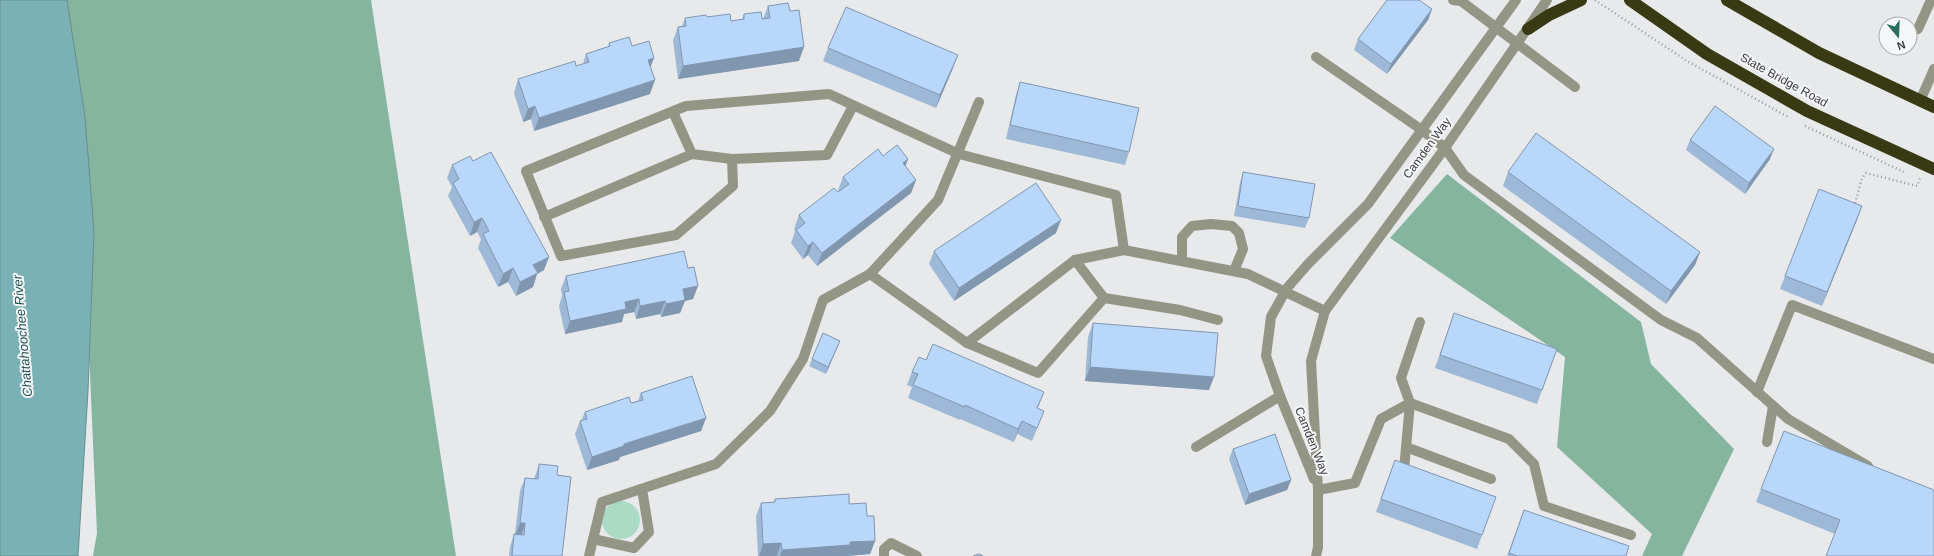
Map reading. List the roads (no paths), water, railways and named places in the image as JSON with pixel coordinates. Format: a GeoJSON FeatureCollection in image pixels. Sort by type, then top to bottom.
{"type":"FeatureCollection","features":[{"type":"Feature","properties":{"kind":"highway"},"geometry":{"type":"LineString","coordinates":[[1528,29],[1549,15],[1581,0]]}},
{"type":"Feature","properties":{"kind":"highway","name":"State Bridge Road"},"geometry":{"type":"LineString","coordinates":[[1630,0],[1707,54],[1807,111],[1934,169]]}},
{"type":"Feature","properties":{"kind":"highway"},"geometry":{"type":"LineString","coordinates":[[1727,0],[1819,52],[1934,107]]}},
{"type":"Feature","properties":{"kind":"street"},"geometry":{"type":"LineString","coordinates":[[1453,0],[1461,1],[1575,88]]}},
{"type":"Feature","properties":{"kind":"street","name":"Camden Way"},"geometry":{"type":"LineString","coordinates":[[1318,490],[1297,434],[1280,396],[1266,356],[1271,317],[1285,293],[1308,264],[1368,204],[1516,0]]}},
{"type":"Feature","properties":{"kind":"street","name":"Camden Way"},"geometry":{"type":"LineString","coordinates":[[1318,490],[1311,361],[1325,311],[1445,148],[1547,0]]}},
{"type":"Feature","properties":{"kind":"street"},"geometry":{"type":"LineString","coordinates":[[1918,29],[1931,0]]}},
{"type":"Feature","properties":{"kind":"street"},"geometry":{"type":"LineString","coordinates":[[1316,57],[1422,130],[1445,148],[1464,174],[1661,320],[1697,338],[1788,419],[1877,471]]}},
{"type":"Feature","properties":{"kind":"street"},"geometry":{"type":"LineString","coordinates":[[1920,101],[1934,69]]}},
{"type":"Feature","properties":{"kind":"street"},"geometry":{"type":"LineString","coordinates":[[732,159],[733,186],[676,235],[561,256],[526,171],[686,106],[829,94],[959,154],[1116,195],[1124,250]]}},
{"type":"Feature","properties":{"kind":"street"},"geometry":{"type":"LineString","coordinates":[[589,556],[602,502],[716,464],[770,411],[803,359],[823,300],[870,274],[938,200],[959,154],[979,102]]}},
{"type":"Feature","properties":{"kind":"street"},"geometry":{"type":"LineString","coordinates":[[544,216],[692,154],[732,159],[827,156],[853,106]]}},
{"type":"Feature","properties":{"kind":"street"},"geometry":{"type":"LineString","coordinates":[[673,112],[692,154]]}},
{"type":"Feature","properties":{"kind":"street"},"geometry":{"type":"LineString","coordinates":[[1182,261],[1182,237],[1192,226],[1210,224],[1232,226],[1239,233],[1243,249],[1234,272]]}},
{"type":"Feature","properties":{"kind":"street"},"geometry":{"type":"LineString","coordinates":[[967,343],[1075,260],[1124,250],[1248,274],[1325,311]]}},
{"type":"Feature","properties":{"kind":"street"},"geometry":{"type":"LineString","coordinates":[[1075,260],[1104,298],[1180,310],[1218,320]]}},
{"type":"Feature","properties":{"kind":"street"},"geometry":{"type":"LineString","coordinates":[[870,274],[967,343],[1038,373],[1104,298]]}},
{"type":"Feature","properties":{"kind":"street"},"geometry":{"type":"LineString","coordinates":[[1757,392],[1792,305],[1934,359]]}},
{"type":"Feature","properties":{"kind":"street"},"geometry":{"type":"LineString","coordinates":[[1404,470],[1410,403],[1401,378],[1420,322]]}},
{"type":"Feature","properties":{"kind":"street"},"geometry":{"type":"LineString","coordinates":[[1196,447],[1280,396]]}},
{"type":"Feature","properties":{"kind":"street"},"geometry":{"type":"LineString","coordinates":[[1316,556],[1318,547],[1318,490],[1355,483],[1381,419],[1410,403],[1509,440],[1534,464],[1544,506],[1631,535]]}},
{"type":"Feature","properties":{"kind":"street"},"geometry":{"type":"LineString","coordinates":[[1767,442],[1773,406]]}},
{"type":"Feature","properties":{"kind":"street"},"geometry":{"type":"LineString","coordinates":[[1406,447],[1491,479]]}},
{"type":"Feature","properties":{"kind":"street"},"geometry":{"type":"LineString","coordinates":[[593,539],[634,548],[649,532],[642,489]]}},
{"type":"Feature","properties":{"kind":"street"},"geometry":{"type":"LineString","coordinates":[[884,556],[884,549],[891,543],[917,556]]}},
{"type":"Feature","properties":{"kind":"water","name":"Chattahoochee River"},"geometry":{"type":"Polygon","coordinates":[[[0,0],[67,0],[85,117],[94,232],[88,391],[78,556],[0,556],[0,0]]]}}]}
